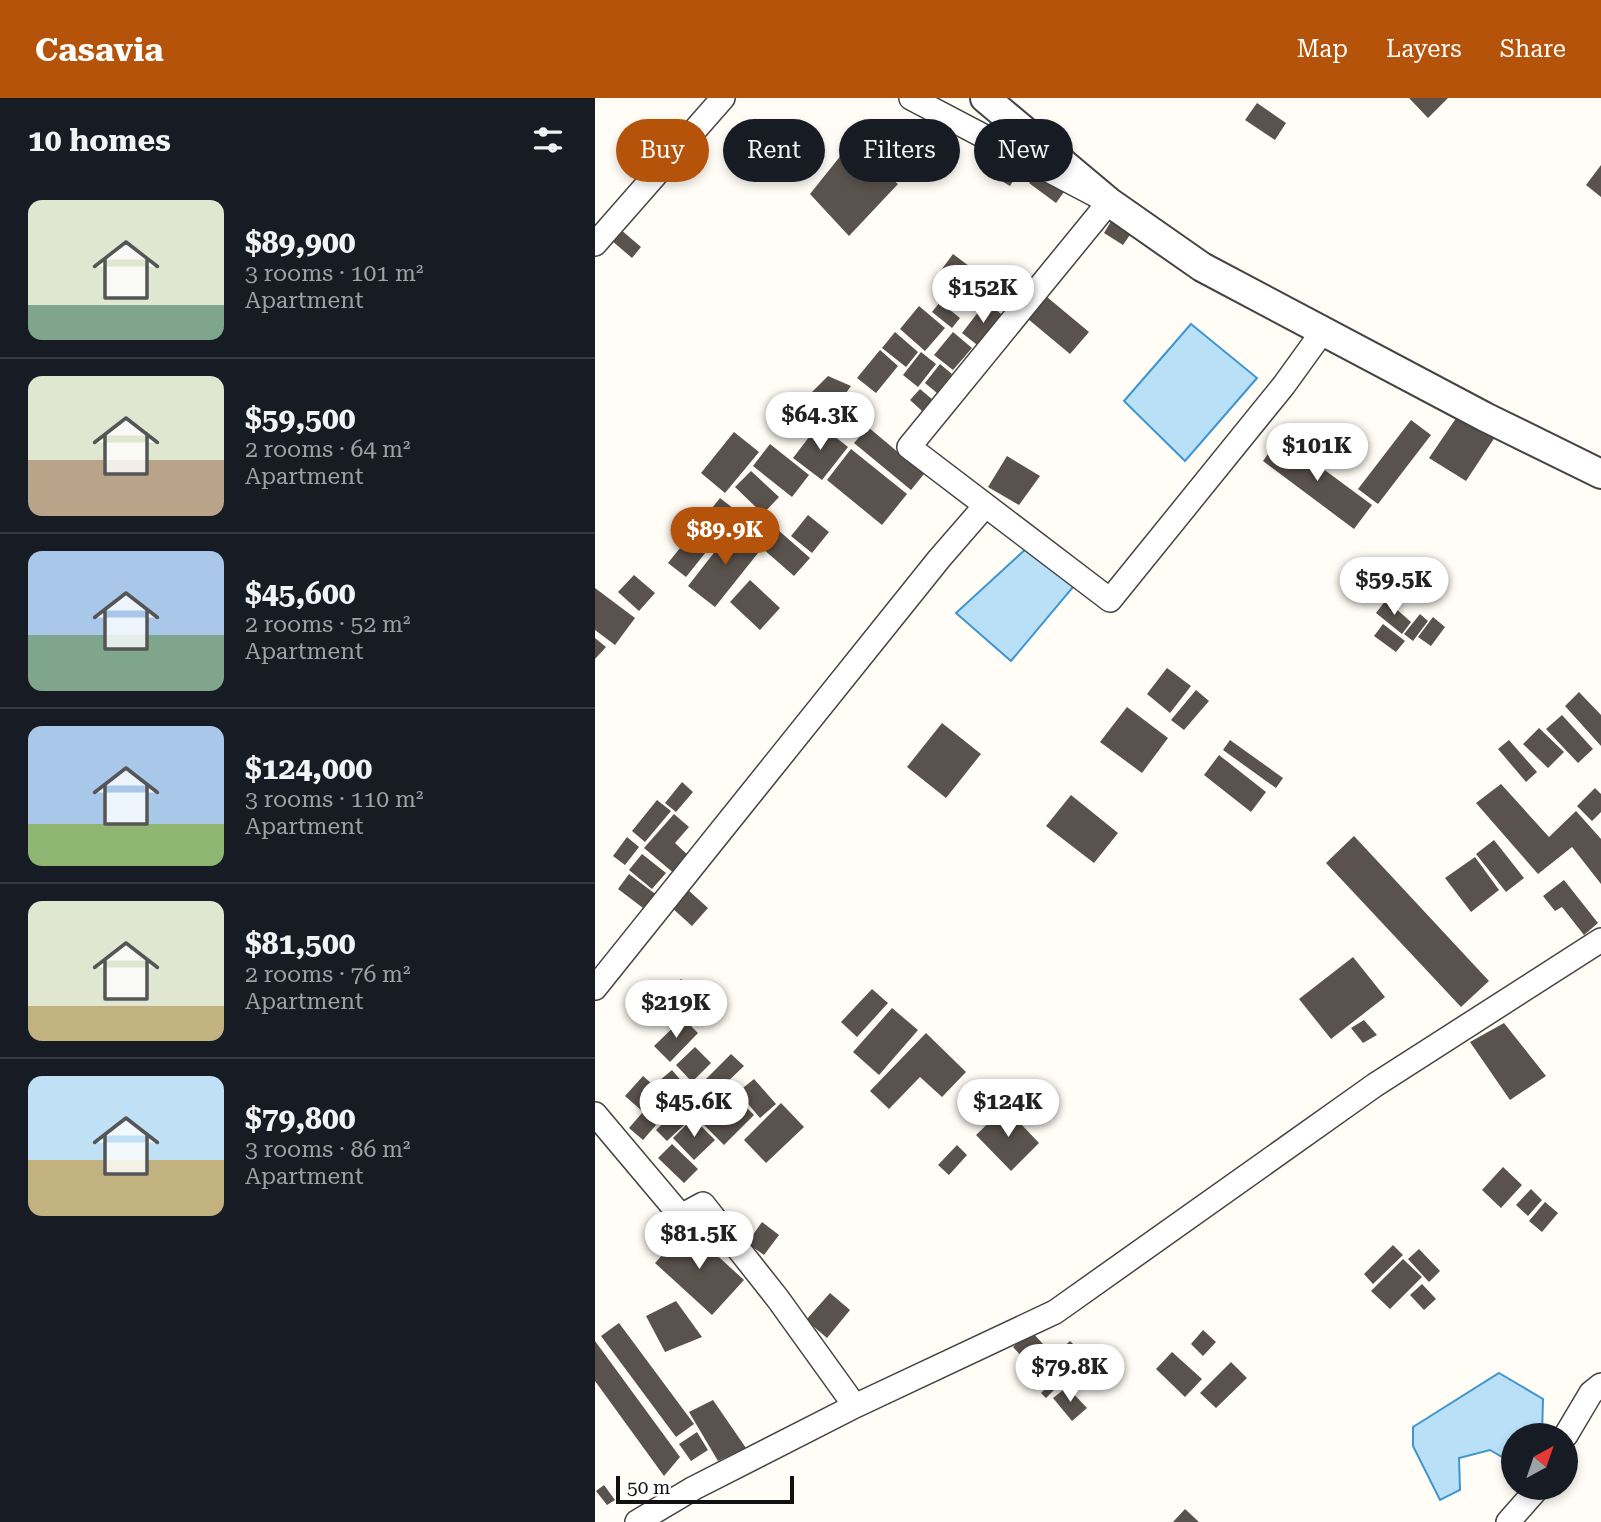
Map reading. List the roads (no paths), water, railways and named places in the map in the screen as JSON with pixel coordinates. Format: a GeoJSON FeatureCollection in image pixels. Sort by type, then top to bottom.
{"type":"FeatureCollection","features":[{"type":"Feature","properties":{"kind":"street"},"geometry":{"type":"LineString","coordinates":[[595,244],[723,98]]}},
{"type":"Feature","properties":{"kind":"street"},"geometry":{"type":"LineString","coordinates":[[911,98],[1109,202]]}},
{"type":"Feature","properties":{"kind":"street"},"geometry":{"type":"LineString","coordinates":[[985,98],[1109,202],[1202,267],[1485,417],[1601,474]]}},
{"type":"Feature","properties":{"kind":"street"},"geometry":{"type":"LineString","coordinates":[[1109,202],[909,447],[1110,600],[1284,384],[1323,331]]}},
{"type":"Feature","properties":{"kind":"street"},"geometry":{"type":"LineString","coordinates":[[595,988],[939,559],[985,506]]}},
{"type":"Feature","properties":{"kind":"street"},"geometry":{"type":"LineString","coordinates":[[637,1522],[694,1488],[855,1406],[1055,1312],[1375,1085],[1601,940]]}},
{"type":"Feature","properties":{"kind":"street"},"geometry":{"type":"LineString","coordinates":[[595,1114],[681,1216],[703,1204],[778,1299],[855,1406]]}},
{"type":"Feature","properties":{"kind":"street"},"geometry":{"type":"LineString","coordinates":[[1573,1423],[1591,1392],[1601,1385]]}},
{"type":"Feature","properties":{"kind":"street"},"geometry":{"type":"LineString","coordinates":[[1508,1522],[1527,1500]]}},
{"type":"Feature","properties":{"kind":"water"},"geometry":{"type":"Polygon","coordinates":[[[1191,324],[1257,378],[1185,461],[1124,401],[1191,324]]]}},
{"type":"Feature","properties":{"kind":"water"},"geometry":{"type":"Polygon","coordinates":[[[1029,546],[1079,580],[1011,661],[956,613],[1029,546]]]}},
{"type":"Feature","properties":{"kind":"water"},"geometry":{"type":"Polygon","coordinates":[[[1499,1373],[1543,1399],[1542,1423],[1501,1423],[1501,1456],[1490,1450],[1459,1458],[1460,1490],[1440,1500],[1413,1446],[1413,1427],[1499,1373]]]}}]}
